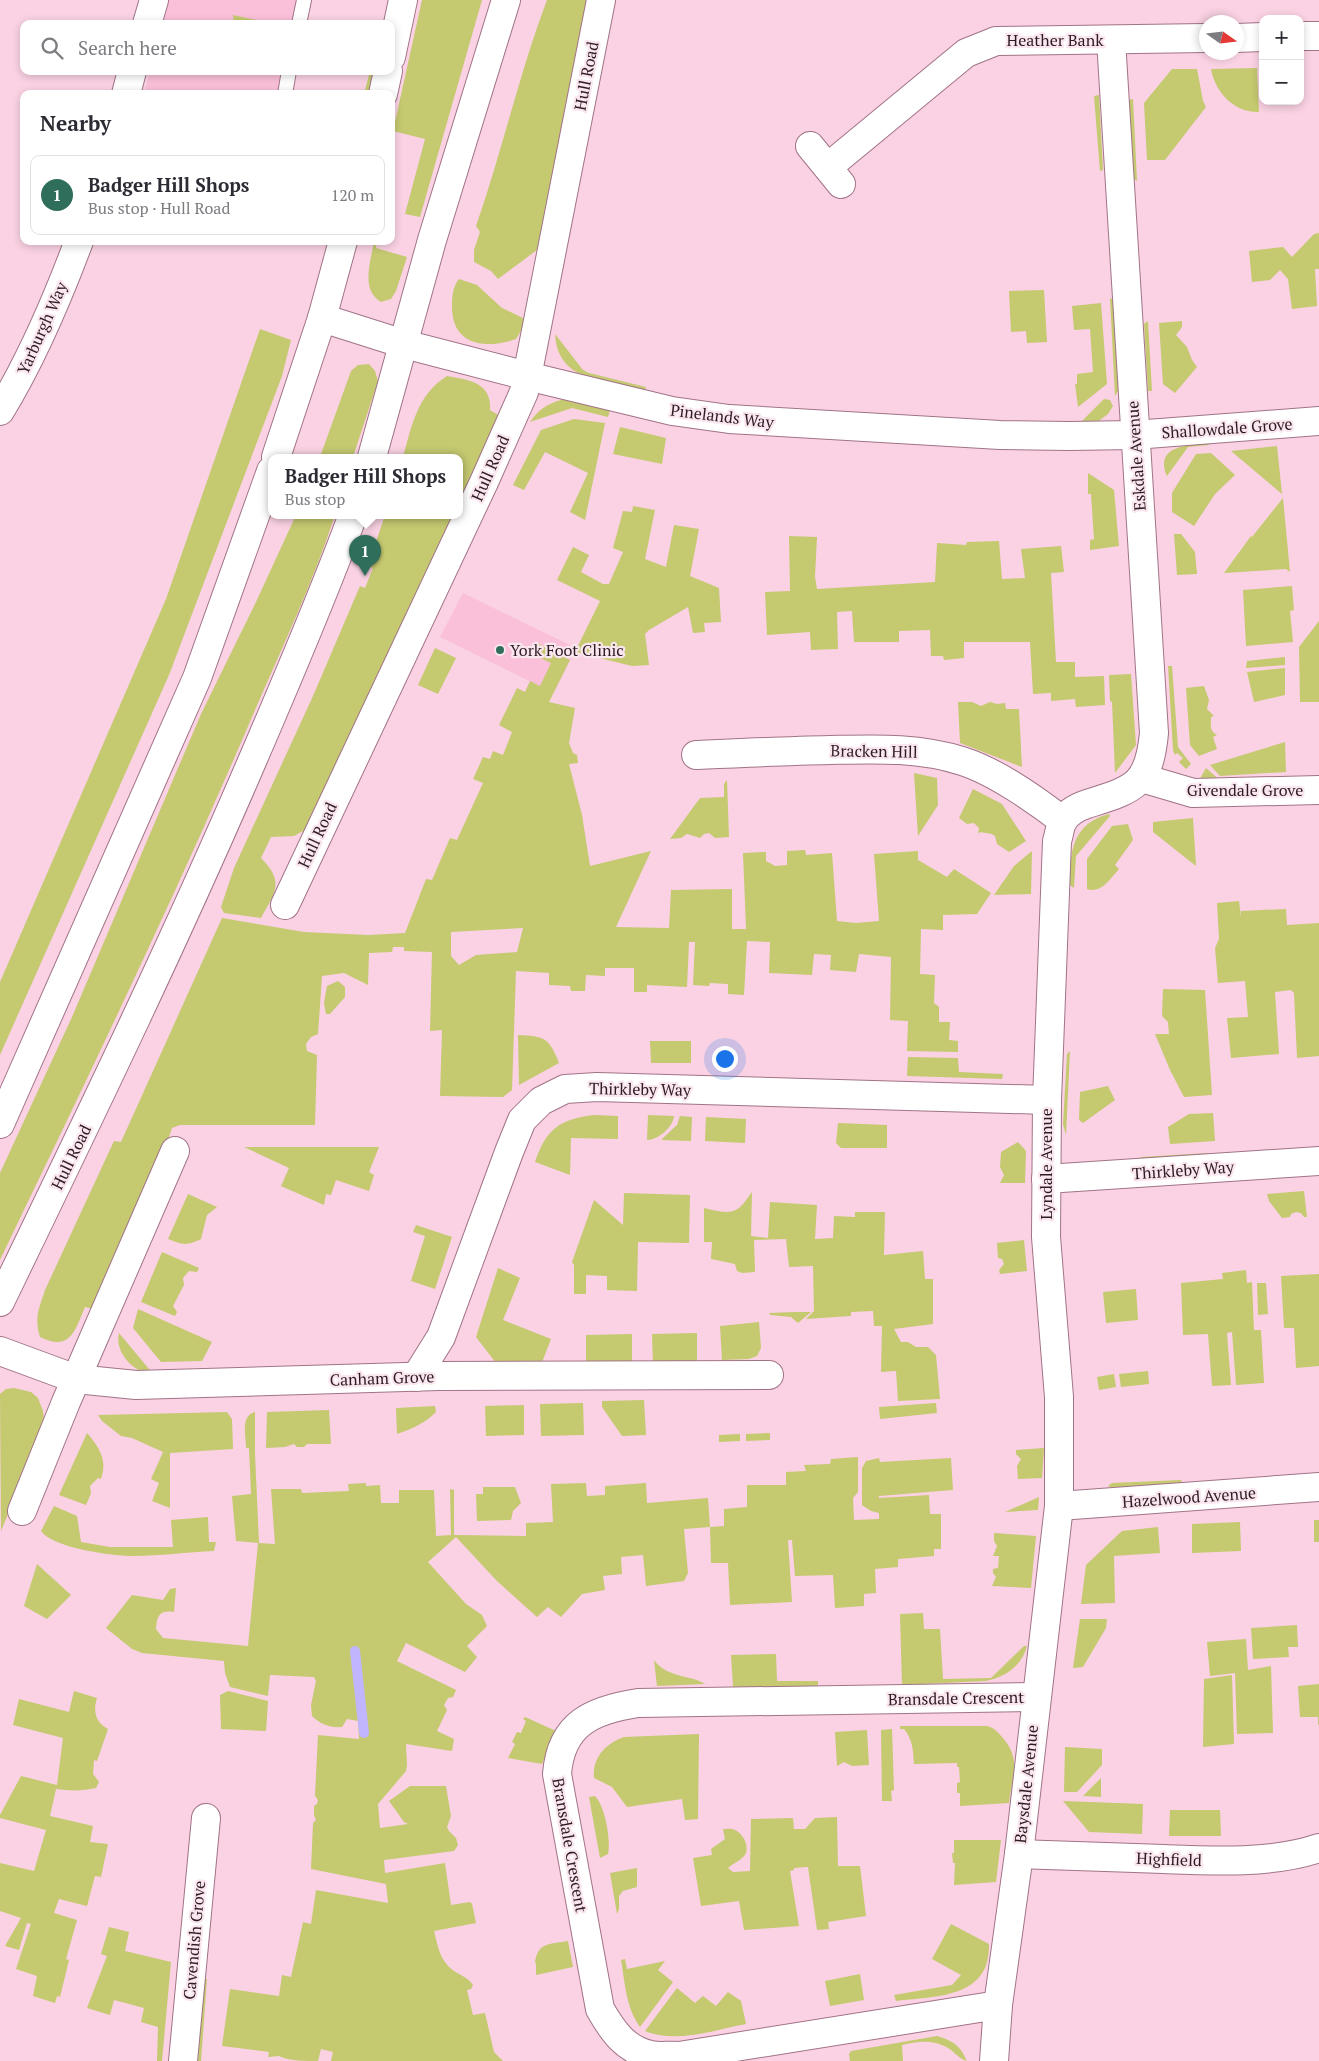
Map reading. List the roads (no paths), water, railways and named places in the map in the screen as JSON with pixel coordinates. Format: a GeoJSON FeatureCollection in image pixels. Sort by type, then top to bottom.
{"type":"FeatureCollection","features":[{"type":"Feature","properties":{"kind":"street"},"geometry":{"type":"LineString","coordinates":[[147,20],[154,0]]}},
{"type":"Feature","properties":{"kind":"street"},"geometry":{"type":"LineString","coordinates":[[395,38],[403,0]]}},
{"type":"Feature","properties":{"kind":"street"},"geometry":{"type":"LineString","coordinates":[[373,454],[432,240],[506,0]]}},
{"type":"Feature","properties":{"kind":"street","name":"Hull Road"},"geometry":{"type":"LineString","coordinates":[[285,906],[484,482],[524,392],[601,0]]}},
{"type":"Feature","properties":{"kind":"street"},"geometry":{"type":"LineString","coordinates":[[1304,36],[1319,36]]}},
{"type":"Feature","properties":{"kind":"street"},"geometry":{"type":"LineString","coordinates":[[1244,38],[1259,37]]}},
{"type":"Feature","properties":{"kind":"street","name":"Heather Bank"},"geometry":{"type":"LineString","coordinates":[[810,146],[835,176],[966,53],[996,41],[1199,38]]}},
{"type":"Feature","properties":{"kind":"street","name":"Eskdale Avenue"},"geometry":{"type":"LineString","coordinates":[[1111,40],[1134,435],[1154,733],[1152,758],[1142,778]]}},
{"type":"Feature","properties":{"kind":"street"},"geometry":{"type":"LineString","coordinates":[[127,90],[131,75]]}},
{"type":"Feature","properties":{"kind":"street"},"geometry":{"type":"LineString","coordinates":[[384,90],[387,75]]}},
{"type":"Feature","properties":{"kind":"street","name":"Yarburgh Way"},"geometry":{"type":"LineString","coordinates":[[0,411],[37,345],[78,245]]}},
{"type":"Feature","properties":{"kind":"street"},"geometry":{"type":"LineString","coordinates":[[277,454],[322,318],[342,245]]}},
{"type":"Feature","properties":{"kind":"street","name":"Pinelands Way"},"geometry":{"type":"LineString","coordinates":[[322,318],[404,344],[527,376],[672,411],[730,420],[1000,435],[1134,435]]}},
{"type":"Feature","properties":{"kind":"street","name":"Shallowdale Grove"},"geometry":{"type":"LineString","coordinates":[[1134,435],[1319,421]]}},
{"type":"Feature","properties":{"kind":"street"},"geometry":{"type":"LineString","coordinates":[[0,1124],[197,678],[268,478]]}},
{"type":"Feature","properties":{"kind":"street","name":"Hull Road"},"geometry":{"type":"LineString","coordinates":[[0,1302],[86,1126],[208,864],[318,608],[351,519]]}},
{"type":"Feature","properties":{"kind":"street","name":"Bracken Hill"},"geometry":{"type":"LineString","coordinates":[[696,755],[886,748],[923,751],[963,761],[1001,780],[1041,804],[1063,821]]}},
{"type":"Feature","properties":{"kind":"street"},"geometry":{"type":"LineString","coordinates":[[1063,821],[1077,807],[1127,790],[1142,778]]}},
{"type":"Feature","properties":{"kind":"street","name":"Givendale Grove"},"geometry":{"type":"LineString","coordinates":[[1142,778],[1193,793],[1319,790]]}},
{"type":"Feature","properties":{"kind":"street","name":"Lyndale Avenue"},"geometry":{"type":"LineString","coordinates":[[1059,1506],[1059,1397],[1046,1237],[1046,1179],[1047,1100],[1057,841],[1063,821]]}},
{"type":"Feature","properties":{"kind":"street","name":"Thirkleby Way"},"geometry":{"type":"LineString","coordinates":[[416,1377],[441,1337],[522,1120],[542,1100],[565,1089],[597,1087],[1047,1100]]}},
{"type":"Feature","properties":{"kind":"street"},"geometry":{"type":"LineString","coordinates":[[22,1511],[76,1379],[176,1151]]}},
{"type":"Feature","properties":{"kind":"street","name":"Thirkleby Way"},"geometry":{"type":"LineString","coordinates":[[1046,1179],[1319,1161]]}},
{"type":"Feature","properties":{"kind":"street","name":"Canham Grove"},"geometry":{"type":"LineString","coordinates":[[0,1351],[76,1379],[136,1385],[416,1377],[770,1375]]}},
{"type":"Feature","properties":{"kind":"street","name":"Hazelwood Avenue"},"geometry":{"type":"LineString","coordinates":[[1059,1506],[1319,1487]]}},
{"type":"Feature","properties":{"kind":"street","name":"Baysdale Avenue"},"geometry":{"type":"LineString","coordinates":[[994,2061],[998,2005],[1019,1854],[1059,1506]]}},
{"type":"Feature","properties":{"kind":"street","name":"Bransdale Crescent"},"geometry":{"type":"LineString","coordinates":[[998,2005],[678,2056],[651,2055],[631,2046],[613,2032],[600,2009],[557,1774],[558,1763],[562,1749],[574,1728],[587,1717],[614,1707],[638,1703],[1036,1697]]}},
{"type":"Feature","properties":{"kind":"street","name":"Cavendish Grove"},"geometry":{"type":"LineString","coordinates":[[182,2061],[206,1818]]}},
{"type":"Feature","properties":{"kind":"street","name":"Highfield"},"geometry":{"type":"LineString","coordinates":[[1019,1854],[1209,1860],[1260,1859],[1319,1848]]}},
{"type":"Feature","properties":{"kind":"lane"},"geometry":{"type":"LineString","coordinates":[[300,20],[304,0]]}},
{"type":"Feature","properties":{"kind":"lane"},"geometry":{"type":"LineString","coordinates":[[285,90],[288,75]]}},
{"type":"Feature","properties":{"kind":"waterway"},"geometry":{"type":"LineString","coordinates":[[355,1651],[364,1733]]}},
{"type":"Feature","properties":{"kind":"place","name":"Badger Hill Shops"},"geometry":{"type":"Point","coordinates":[365,576]}},
{"type":"Feature","properties":{"kind":"place","name":"York Foot Clinic"},"geometry":{"type":"Point","coordinates":[500,650]}}]}
